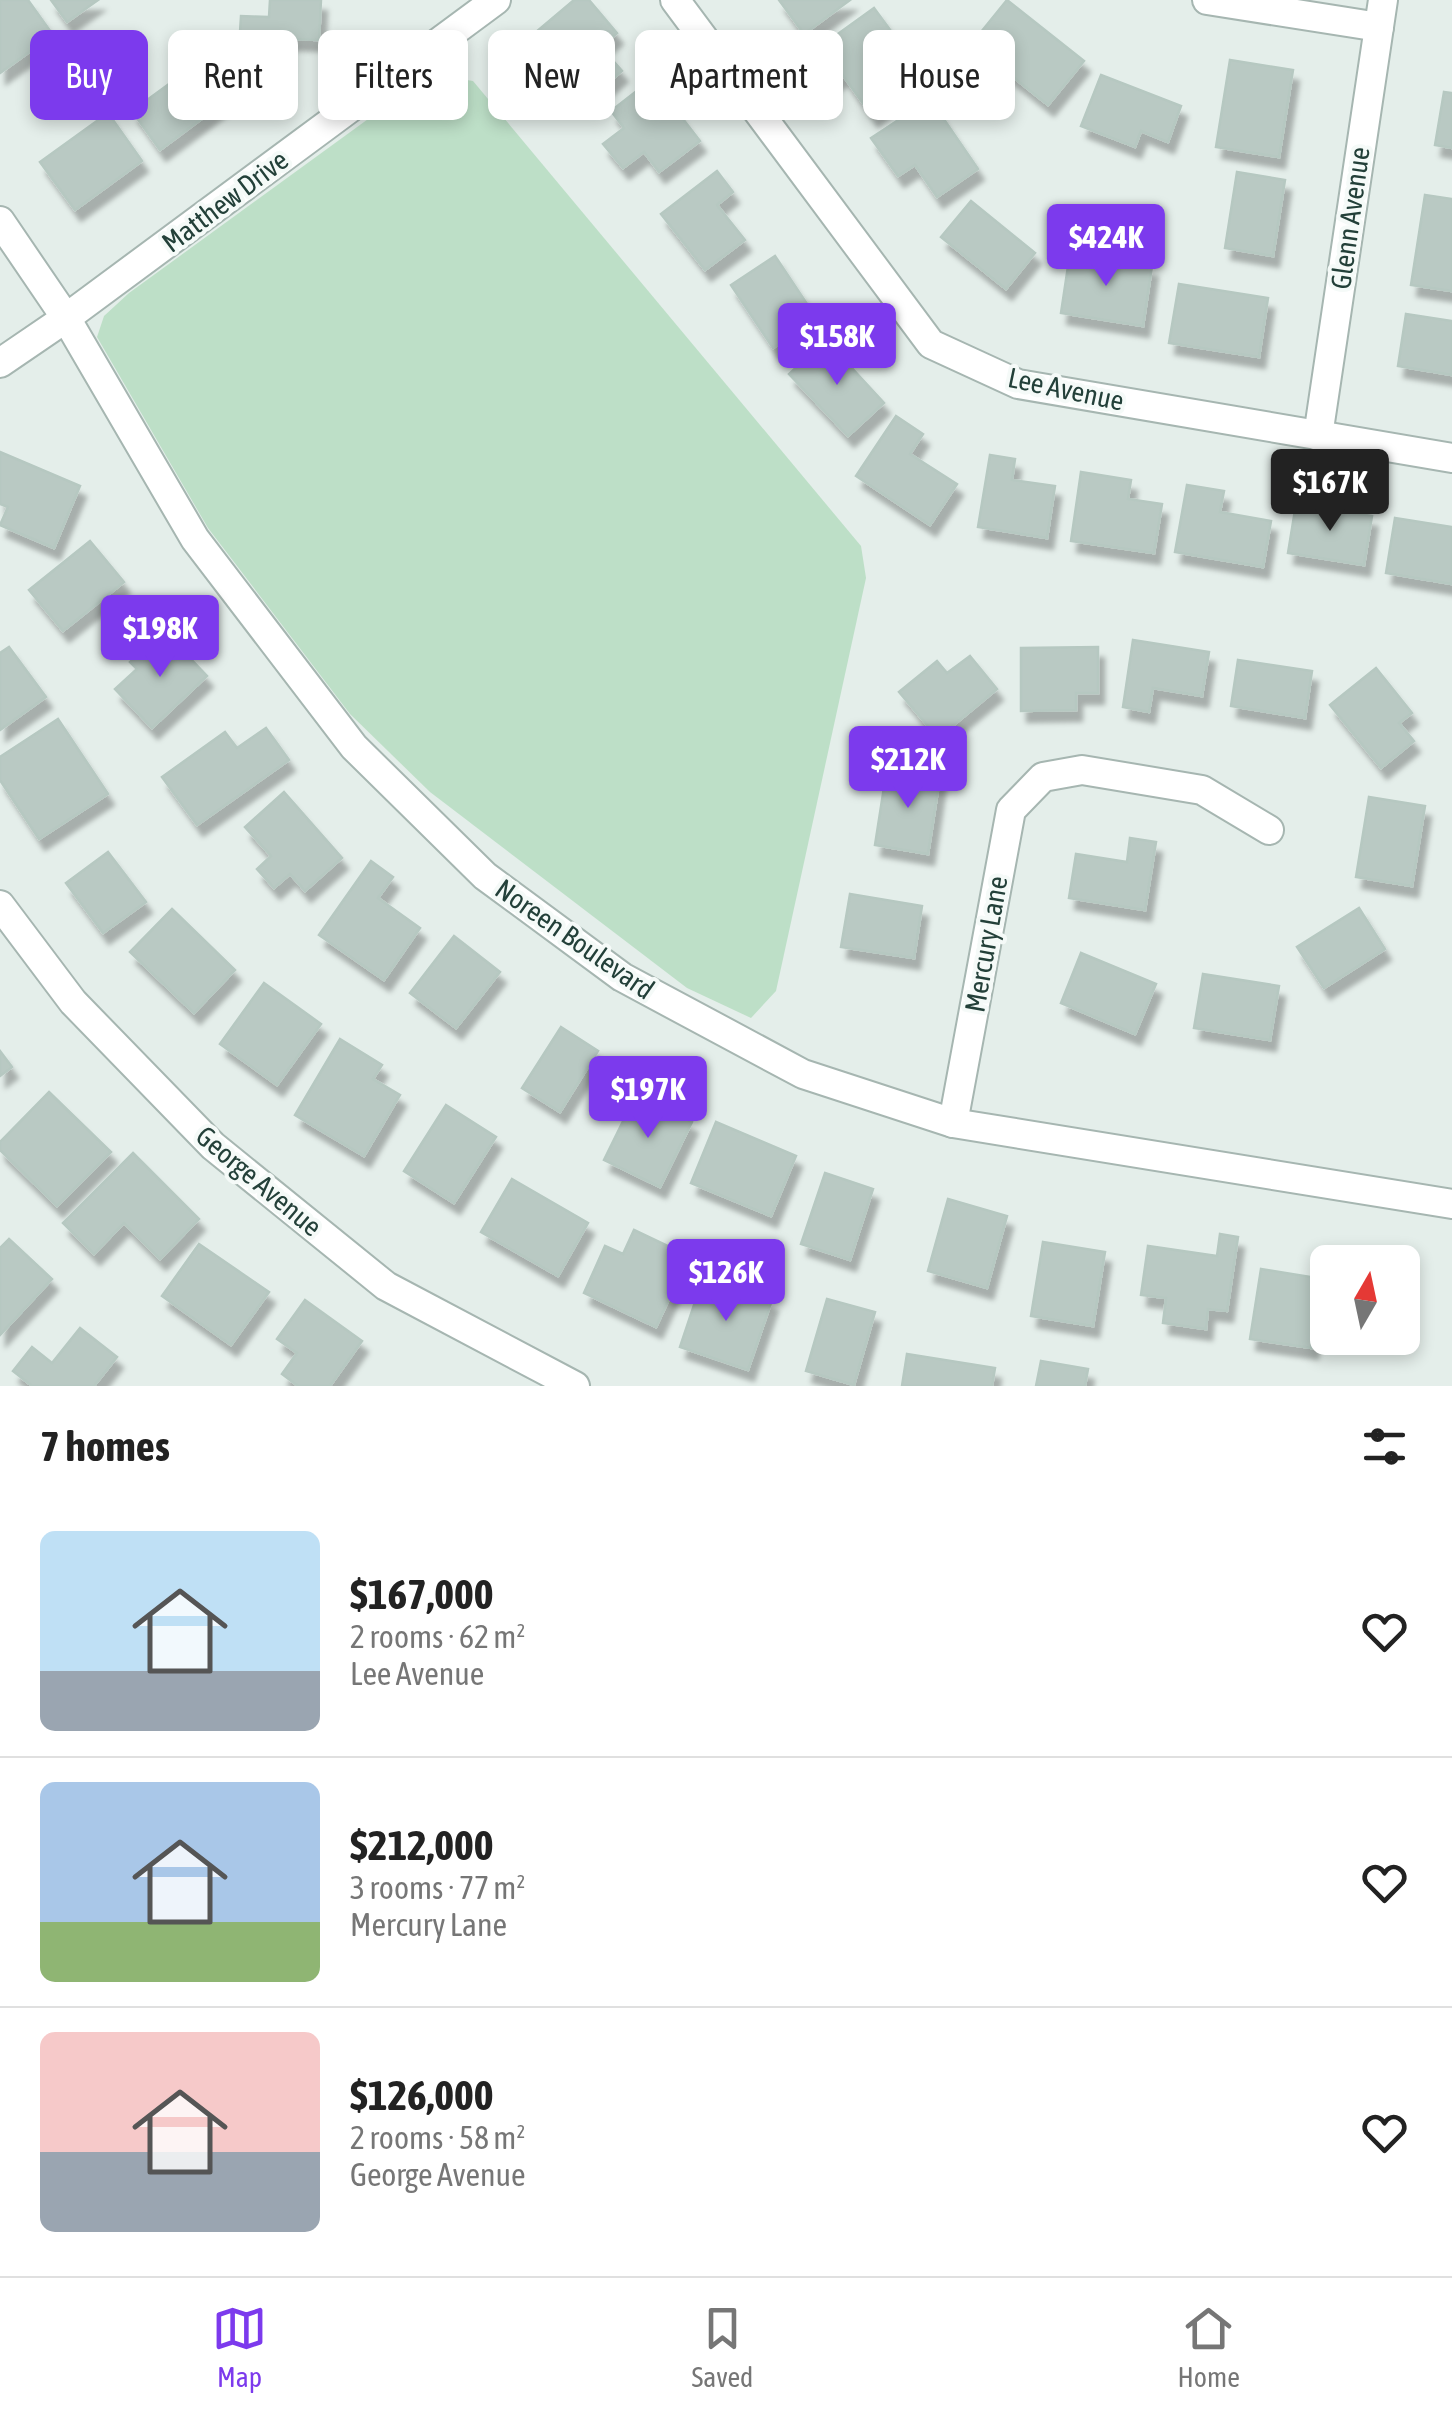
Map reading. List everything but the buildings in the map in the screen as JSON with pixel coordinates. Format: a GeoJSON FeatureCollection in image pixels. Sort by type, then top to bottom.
{"type":"FeatureCollection","features":[{"type":"Feature","properties":{"kind":"street","name":"Matthew Drive"},"geometry":{"type":"LineString","coordinates":[[0,363],[496,0]]}},
{"type":"Feature","properties":{"kind":"street","name":"Lee Avenue"},"geometry":{"type":"LineString","coordinates":[[676,0],[931,344],[1018,384],[1452,458]]}},
{"type":"Feature","properties":{"kind":"street"},"geometry":{"type":"LineString","coordinates":[[1207,0],[1381,14]]}},
{"type":"Feature","properties":{"kind":"street","name":"Glenn Avenue"},"geometry":{"type":"LineString","coordinates":[[1318,436],[1381,14]]}},
{"type":"Feature","properties":{"kind":"street","name":"Noreen Boulevard"},"geometry":{"type":"LineString","coordinates":[[0,220],[66,318],[195,539],[354,746],[484,876],[622,977],[803,1074],[953,1123],[1452,1204]]}},
{"type":"Feature","properties":{"kind":"street","name":"Mercury Lane"},"geometry":{"type":"LineString","coordinates":[[953,1123],[1011,810],[1043,776],[1082,770],[1202,790],[1269,830]]}},
{"type":"Feature","properties":{"kind":"street","name":"George Avenue"},"geometry":{"type":"LineString","coordinates":[[0,905],[73,1002],[212,1146],[386,1286],[576,1386]]}},
{"type":"Feature","properties":{"kind":"green space"},"geometry":{"type":"Polygon","coordinates":[[[468,80],[473,81],[488,99],[488,120],[506,120],[861,546],[866,578],[776,991],[751,1018],[687,988],[430,792],[350,714],[208,528],[97,337],[104,316],[129,293],[367,120],[468,120],[468,80]]]}}]}
